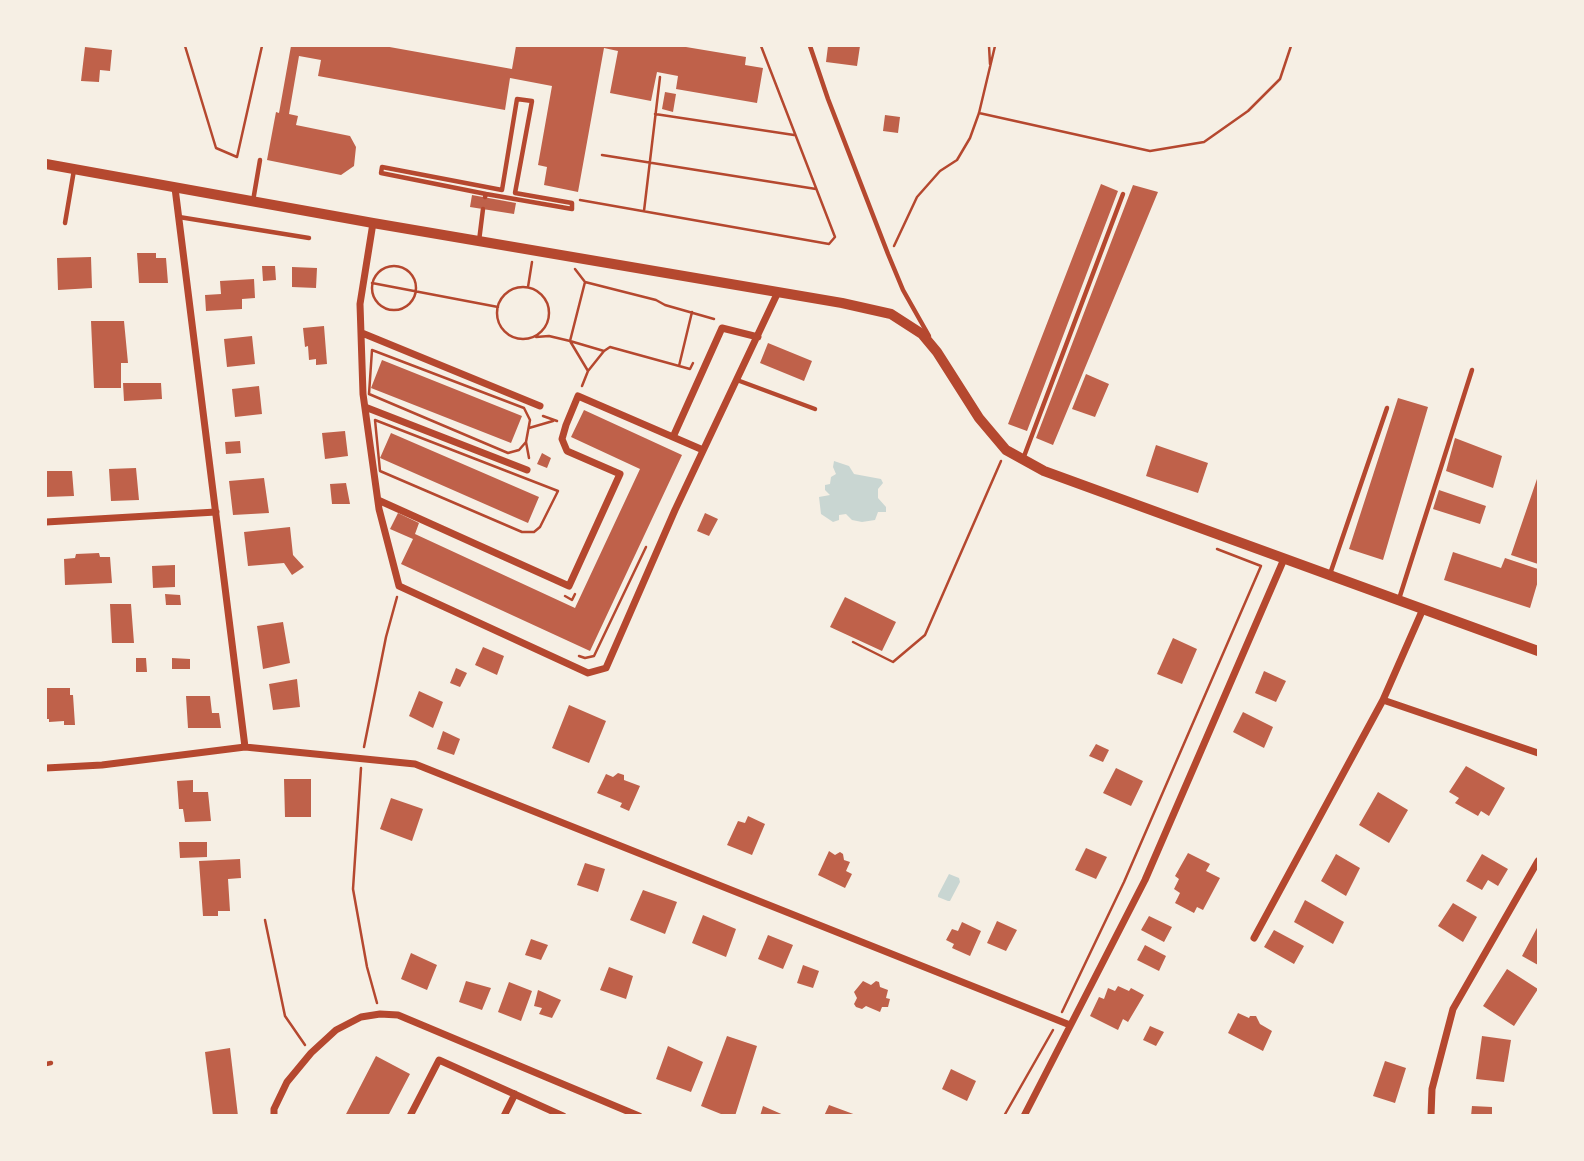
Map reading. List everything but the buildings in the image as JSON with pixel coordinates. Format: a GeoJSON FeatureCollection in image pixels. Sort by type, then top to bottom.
{"type":"FeatureCollection","features":[{"type":"Feature","properties":{"kind":"street"},"geometry":{"type":"LineString","coordinates":[[46,164],[479,242],[842,303],[891,314],[922,334],[937,352],[979,418],[1006,450],[1044,471],[1538,651]]}},
{"type":"Feature","properties":{"kind":"street"},"geometry":{"type":"LineString","coordinates":[[174,188],[245,747]]}},
{"type":"Feature","properties":{"kind":"street"},"geometry":{"type":"LineString","coordinates":[[373,223],[360,304],[365,407],[377,500],[400,586],[588,673],[606,668],[703,450],[778,292]]}},
{"type":"Feature","properties":{"kind":"street"},"geometry":{"type":"LineString","coordinates":[[673,437],[722,328],[758,337]]}},
{"type":"Feature","properties":{"kind":"street"},"geometry":{"type":"LineString","coordinates":[[362,333],[540,406]]}},
{"type":"Feature","properties":{"kind":"street"},"geometry":{"type":"LineString","coordinates":[[377,500],[569,586],[620,474],[567,451],[562,439],[578,396],[703,450]]}},
{"type":"Feature","properties":{"kind":"street"},"geometry":{"type":"LineString","coordinates":[[365,407],[527,470]]}},
{"type":"Feature","properties":{"kind":"street"},"geometry":{"type":"LineString","coordinates":[[46,522],[216,512]]}},
{"type":"Feature","properties":{"kind":"street"},"geometry":{"type":"LineString","coordinates":[[1024,1115],[1144,880],[1284,559]]}},
{"type":"Feature","properties":{"kind":"street"},"geometry":{"type":"LineString","coordinates":[[1254,938],[1383,700],[1423,609]]}},
{"type":"Feature","properties":{"kind":"street"},"geometry":{"type":"LineString","coordinates":[[1383,700],[1538,753]]}},
{"type":"Feature","properties":{"kind":"street"},"geometry":{"type":"LineString","coordinates":[[46,768],[102,765],[245,747],[415,764],[554,821],[918,962],[1070,1025]]}},
{"type":"Feature","properties":{"kind":"street"},"geometry":{"type":"LineString","coordinates":[[1431,1115],[1432,1089],[1453,1009],[1538,861]]}},
{"type":"Feature","properties":{"kind":"street"},"geometry":{"type":"LineString","coordinates":[[274,1115],[274,1109],[287,1082],[311,1053],[336,1030],[361,1017],[380,1014],[398,1015],[639,1115]]}},
{"type":"Feature","properties":{"kind":"street"},"geometry":{"type":"LineString","coordinates":[[410,1115],[439,1060],[563,1115]]}},
{"type":"Feature","properties":{"kind":"street"},"geometry":{"type":"LineString","coordinates":[[504,1115],[515,1094]]}},
{"type":"Feature","properties":{"kind":"lane"},"geometry":{"type":"LineString","coordinates":[[810,46],[888,254],[937,352]]}},
{"type":"Feature","properties":{"kind":"lane"},"geometry":{"type":"LineString","coordinates":[[517,99],[532,101],[515,193],[572,203],[572,209],[486,196],[381,173],[382,167],[502,190],[517,99]]}},
{"type":"Feature","properties":{"kind":"lane"},"geometry":{"type":"LineString","coordinates":[[253,201],[260,160]]}},
{"type":"Feature","properties":{"kind":"lane"},"geometry":{"type":"LineString","coordinates":[[65,223],[74,169]]}},
{"type":"Feature","properties":{"kind":"lane"},"geometry":{"type":"LineString","coordinates":[[1023,460],[1124,194]]}},
{"type":"Feature","properties":{"kind":"lane"},"geometry":{"type":"LineString","coordinates":[[479,242],[484,209]]}},
{"type":"Feature","properties":{"kind":"lane"},"geometry":{"type":"LineString","coordinates":[[178,217],[309,238]]}},
{"type":"Feature","properties":{"kind":"lane"},"geometry":{"type":"LineString","coordinates":[[1399,600],[1472,370]]}},
{"type":"Feature","properties":{"kind":"lane"},"geometry":{"type":"LineString","coordinates":[[737,380],[815,410]]}},
{"type":"Feature","properties":{"kind":"lane"},"geometry":{"type":"LineString","coordinates":[[1330,575],[1387,408]]}},
{"type":"Feature","properties":{"kind":"path"},"geometry":{"type":"LineString","coordinates":[[185,46],[216,148],[237,157],[262,46]]}},
{"type":"Feature","properties":{"kind":"path"},"geometry":{"type":"LineString","coordinates":[[579,200],[830,244],[835,237],[761,46]]}},
{"type":"Feature","properties":{"kind":"path"},"geometry":{"type":"LineString","coordinates":[[989,46],[990,68]]}},
{"type":"Feature","properties":{"kind":"path"},"geometry":{"type":"LineString","coordinates":[[888,254],[899,239],[917,197],[940,170],[957,160],[970,138],[979,113],[995,46]]}},
{"type":"Feature","properties":{"kind":"path"},"geometry":{"type":"LineString","coordinates":[[979,113],[1150,151],[1204,142],[1248,111],[1280,79],[1291,46]]}},
{"type":"Feature","properties":{"kind":"path"},"geometry":{"type":"LineString","coordinates":[[644,211],[660,77]]}},
{"type":"Feature","properties":{"kind":"path"},"geometry":{"type":"LineString","coordinates":[[655,114],[794,135]]}},
{"type":"Feature","properties":{"kind":"path"},"geometry":{"type":"LineString","coordinates":[[602,155],[816,188]]}},
{"type":"Feature","properties":{"kind":"path"},"geometry":{"type":"LineString","coordinates":[[399,266],[411,274],[415,280],[416,291],[413,301],[407,307],[393,311],[379,305],[372,291],[372,284],[379,271],[399,266]]}},
{"type":"Feature","properties":{"kind":"path"},"geometry":{"type":"LineString","coordinates":[[572,266],[585,282],[715,318],[710,328]]}},
{"type":"Feature","properties":{"kind":"path"},"geometry":{"type":"LineString","coordinates":[[585,282],[570,341],[587,371]]}},
{"type":"Feature","properties":{"kind":"path"},"geometry":{"type":"LineString","coordinates":[[372,284],[498,307]]}},
{"type":"Feature","properties":{"kind":"path"},"geometry":{"type":"LineString","coordinates":[[533,337],[542,330],[549,316],[548,306],[541,294],[528,287],[512,289],[498,307],[499,323],[503,329],[517,337],[533,337],[549,336],[604,352]]}},
{"type":"Feature","properties":{"kind":"path"},"geometry":{"type":"LineString","coordinates":[[679,366],[692,312]]}},
{"type":"Feature","properties":{"kind":"path"},"geometry":{"type":"LineString","coordinates":[[578,396],[587,371],[610,346],[691,369],[695,359]]}},
{"type":"Feature","properties":{"kind":"path"},"geometry":{"type":"LineString","coordinates":[[524,408],[530,420],[526,442],[519,450],[508,453],[369,394],[372,350],[524,408],[566,425]]}},
{"type":"Feature","properties":{"kind":"path"},"geometry":{"type":"LineString","coordinates":[[375,420],[393,427],[558,491],[540,527],[534,532],[522,532],[380,471],[375,420]]}},
{"type":"Feature","properties":{"kind":"path"},"geometry":{"type":"LineString","coordinates":[[529,428],[555,421]]}},
{"type":"Feature","properties":{"kind":"path"},"geometry":{"type":"LineString","coordinates":[[853,642],[893,662],[925,635],[1006,450]]}},
{"type":"Feature","properties":{"kind":"path"},"geometry":{"type":"LineString","coordinates":[[573,653],[585,659],[594,656],[651,536]]}},
{"type":"Feature","properties":{"kind":"path"},"geometry":{"type":"LineString","coordinates":[[1004,1115],[1059,1020],[1124,882],[1261,566],[1213,547]]}},
{"type":"Feature","properties":{"kind":"path"},"geometry":{"type":"LineString","coordinates":[[380,1014],[367,967],[354,889],[362,759],[372,702],[400,586]]}},
{"type":"Feature","properties":{"kind":"path"},"geometry":{"type":"LineString","coordinates":[[560,594],[572,600],[578,588]]}},
{"type":"Feature","properties":{"kind":"path"},"geometry":{"type":"LineString","coordinates":[[265,920],[285,1016],[311,1053]]}},
{"type":"Feature","properties":{"kind":"shaded area"},"geometry":{"type":"Polygon","coordinates":[[[834,461],[849,466],[854,474],[881,479],[883,483],[878,489],[878,498],[886,507],[886,512],[878,512],[875,520],[862,522],[852,520],[846,514],[839,515],[839,520],[833,522],[821,514],[819,497],[830,495],[825,490],[825,485],[830,484],[831,477],[836,474],[834,461]]]}},
{"type":"Feature","properties":{"kind":"shaded area"},"geometry":{"type":"Polygon","coordinates":[[[949,874],[959,878],[960,882],[948,901],[938,895],[949,874]]]}}]}
